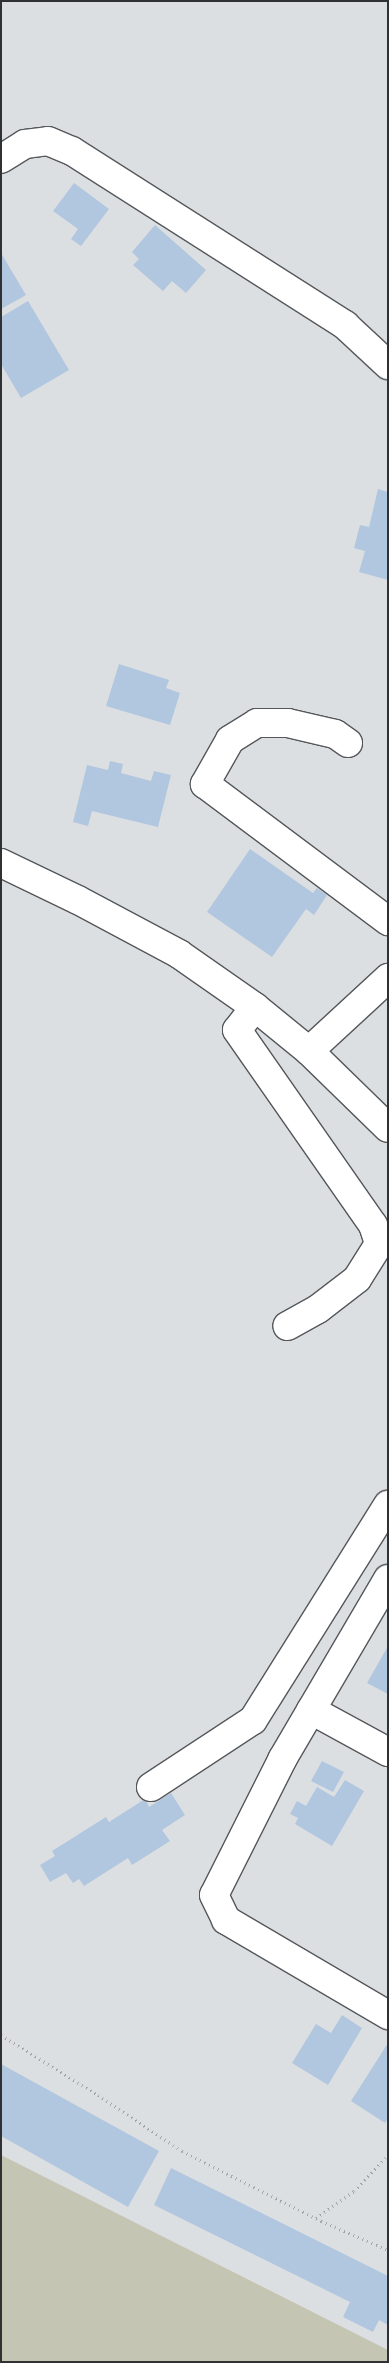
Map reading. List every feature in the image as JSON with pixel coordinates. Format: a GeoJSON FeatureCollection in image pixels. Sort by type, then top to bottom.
{"type":"FeatureCollection","features":[{"type":"Feature","properties":{"kind":"street"},"geometry":{"type":"LineString","coordinates":[[1,159],[25,144],[48,141],[72,150],[345,325],[388,365]]}},
{"type":"Feature","properties":{"kind":"street"},"geometry":{"type":"LineString","coordinates":[[348,743],[336,734],[288,722],[258,723],[230,740],[205,784],[388,921]]}},
{"type":"Feature","properties":{"kind":"street"},"geometry":{"type":"LineString","coordinates":[[1,863],[78,900],[179,954],[255,1007],[309,1051],[388,1128]]}},
{"type":"Feature","properties":{"kind":"street"},"geometry":{"type":"LineString","coordinates":[[309,1051],[388,978]]}},
{"type":"Feature","properties":{"kind":"street"},"geometry":{"type":"LineString","coordinates":[[255,1007],[237,1030],[373,1225],[379,1244],[357,1279],[318,1309],[287,1326]]}},
{"type":"Feature","properties":{"kind":"street"},"geometry":{"type":"LineString","coordinates":[[151,1787],[253,1720],[388,1505]]}},
{"type":"Feature","properties":{"kind":"street"},"geometry":{"type":"LineString","coordinates":[[388,1579],[283,1758],[214,1895],[226,1920],[388,2015]]}},
{"type":"Feature","properties":{"kind":"street"},"geometry":{"type":"LineString","coordinates":[[311,1710],[388,1752]]}},
{"type":"Feature","properties":{"kind":"path"},"geometry":{"type":"LineString","coordinates":[[1,2035],[98,2095],[182,2151],[315,2219],[388,2250]]}},
{"type":"Feature","properties":{"kind":"path"},"geometry":{"type":"LineString","coordinates":[[315,2219],[354,2191],[388,2154]]}},
{"type":"Feature","properties":{"kind":"green space"},"geometry":{"type":"Polygon","coordinates":[[[1,2155],[388,2350],[388,2362],[1,2362],[1,2155]]]}},
{"type":"Feature","properties":{"kind":"building"},"geometry":{"type":"Polygon","coordinates":[[[74,183],[109,209],[81,246],[71,239],[78,229],[53,211],[74,183]]]}},
{"type":"Feature","properties":{"kind":"building"},"geometry":{"type":"Polygon","coordinates":[[[155,225],[206,270],[186,293],[172,281],[163,291],[133,265],[139,259],[132,252],[155,225]]]}},
{"type":"Feature","properties":{"kind":"building"},"geometry":{"type":"Polygon","coordinates":[[[1,253],[26,295],[1,309],[1,253]]]}},
{"type":"Feature","properties":{"kind":"building"},"geometry":{"type":"Polygon","coordinates":[[[28,301],[69,370],[21,398],[1,364],[1,317],[28,301]]]}},
{"type":"Feature","properties":{"kind":"building"},"geometry":{"type":"Polygon","coordinates":[[[378,489],[388,492],[388,580],[359,572],[365,551],[354,548],[360,525],[369,527],[378,489]]]}},
{"type":"Feature","properties":{"kind":"building"},"geometry":{"type":"Polygon","coordinates":[[[119,664],[169,680],[166,688],[180,693],[170,725],[106,706],[119,664]]]}},
{"type":"Feature","properties":{"kind":"building"},"geometry":{"type":"Polygon","coordinates":[[[110,761],[123,764],[121,773],[151,781],[154,771],[171,775],[158,827],[92,811],[88,826],[73,822],[87,765],[108,770],[110,761]]]}},
{"type":"Feature","properties":{"kind":"building"},"geometry":{"type":"Polygon","coordinates":[[[250,849],[313,893],[317,888],[327,895],[314,915],[306,909],[272,957],[207,912],[250,849]]]}},
{"type":"Feature","properties":{"kind":"building"},"geometry":{"type":"Polygon","coordinates":[[[388,1646],[388,1694],[367,1683],[388,1646]]]}},
{"type":"Feature","properties":{"kind":"building"},"geometry":{"type":"Polygon","coordinates":[[[322,1761],[344,1772],[333,1792],[311,1781],[322,1761]]]}},
{"type":"Feature","properties":{"kind":"building"},"geometry":{"type":"Polygon","coordinates":[[[345,1780],[364,1791],[332,1846],[295,1824],[298,1818],[290,1814],[297,1801],[306,1806],[317,1787],[334,1797],[345,1780]]]}},
{"type":"Feature","properties":{"kind":"building"},"geometry":{"type":"Polygon","coordinates":[[[171,1793],[185,1815],[162,1830],[170,1841],[132,1865],[128,1858],[84,1886],[79,1879],[73,1883],[66,1873],[50,1882],[40,1865],[55,1856],[52,1851],[106,1817],[109,1822],[145,1799],[149,1807],[171,1793]]]}},
{"type":"Feature","properties":{"kind":"building"},"geometry":{"type":"Polygon","coordinates":[[[342,2015],[362,2028],[328,2085],[292,2063],[316,2024],[331,2033],[342,2015]]]}},
{"type":"Feature","properties":{"kind":"building"},"geometry":{"type":"Polygon","coordinates":[[[388,2043],[388,2118],[385,2123],[351,2101],[388,2043]]]}},
{"type":"Feature","properties":{"kind":"building"},"geometry":{"type":"Polygon","coordinates":[[[1,2064],[159,2151],[128,2207],[1,2136],[1,2064]]]}},
{"type":"Feature","properties":{"kind":"building"},"geometry":{"type":"Polygon","coordinates":[[[171,2168],[388,2276],[388,2325],[379,2320],[373,2332],[343,2317],[350,2302],[154,2205],[171,2168]]]}}]}
